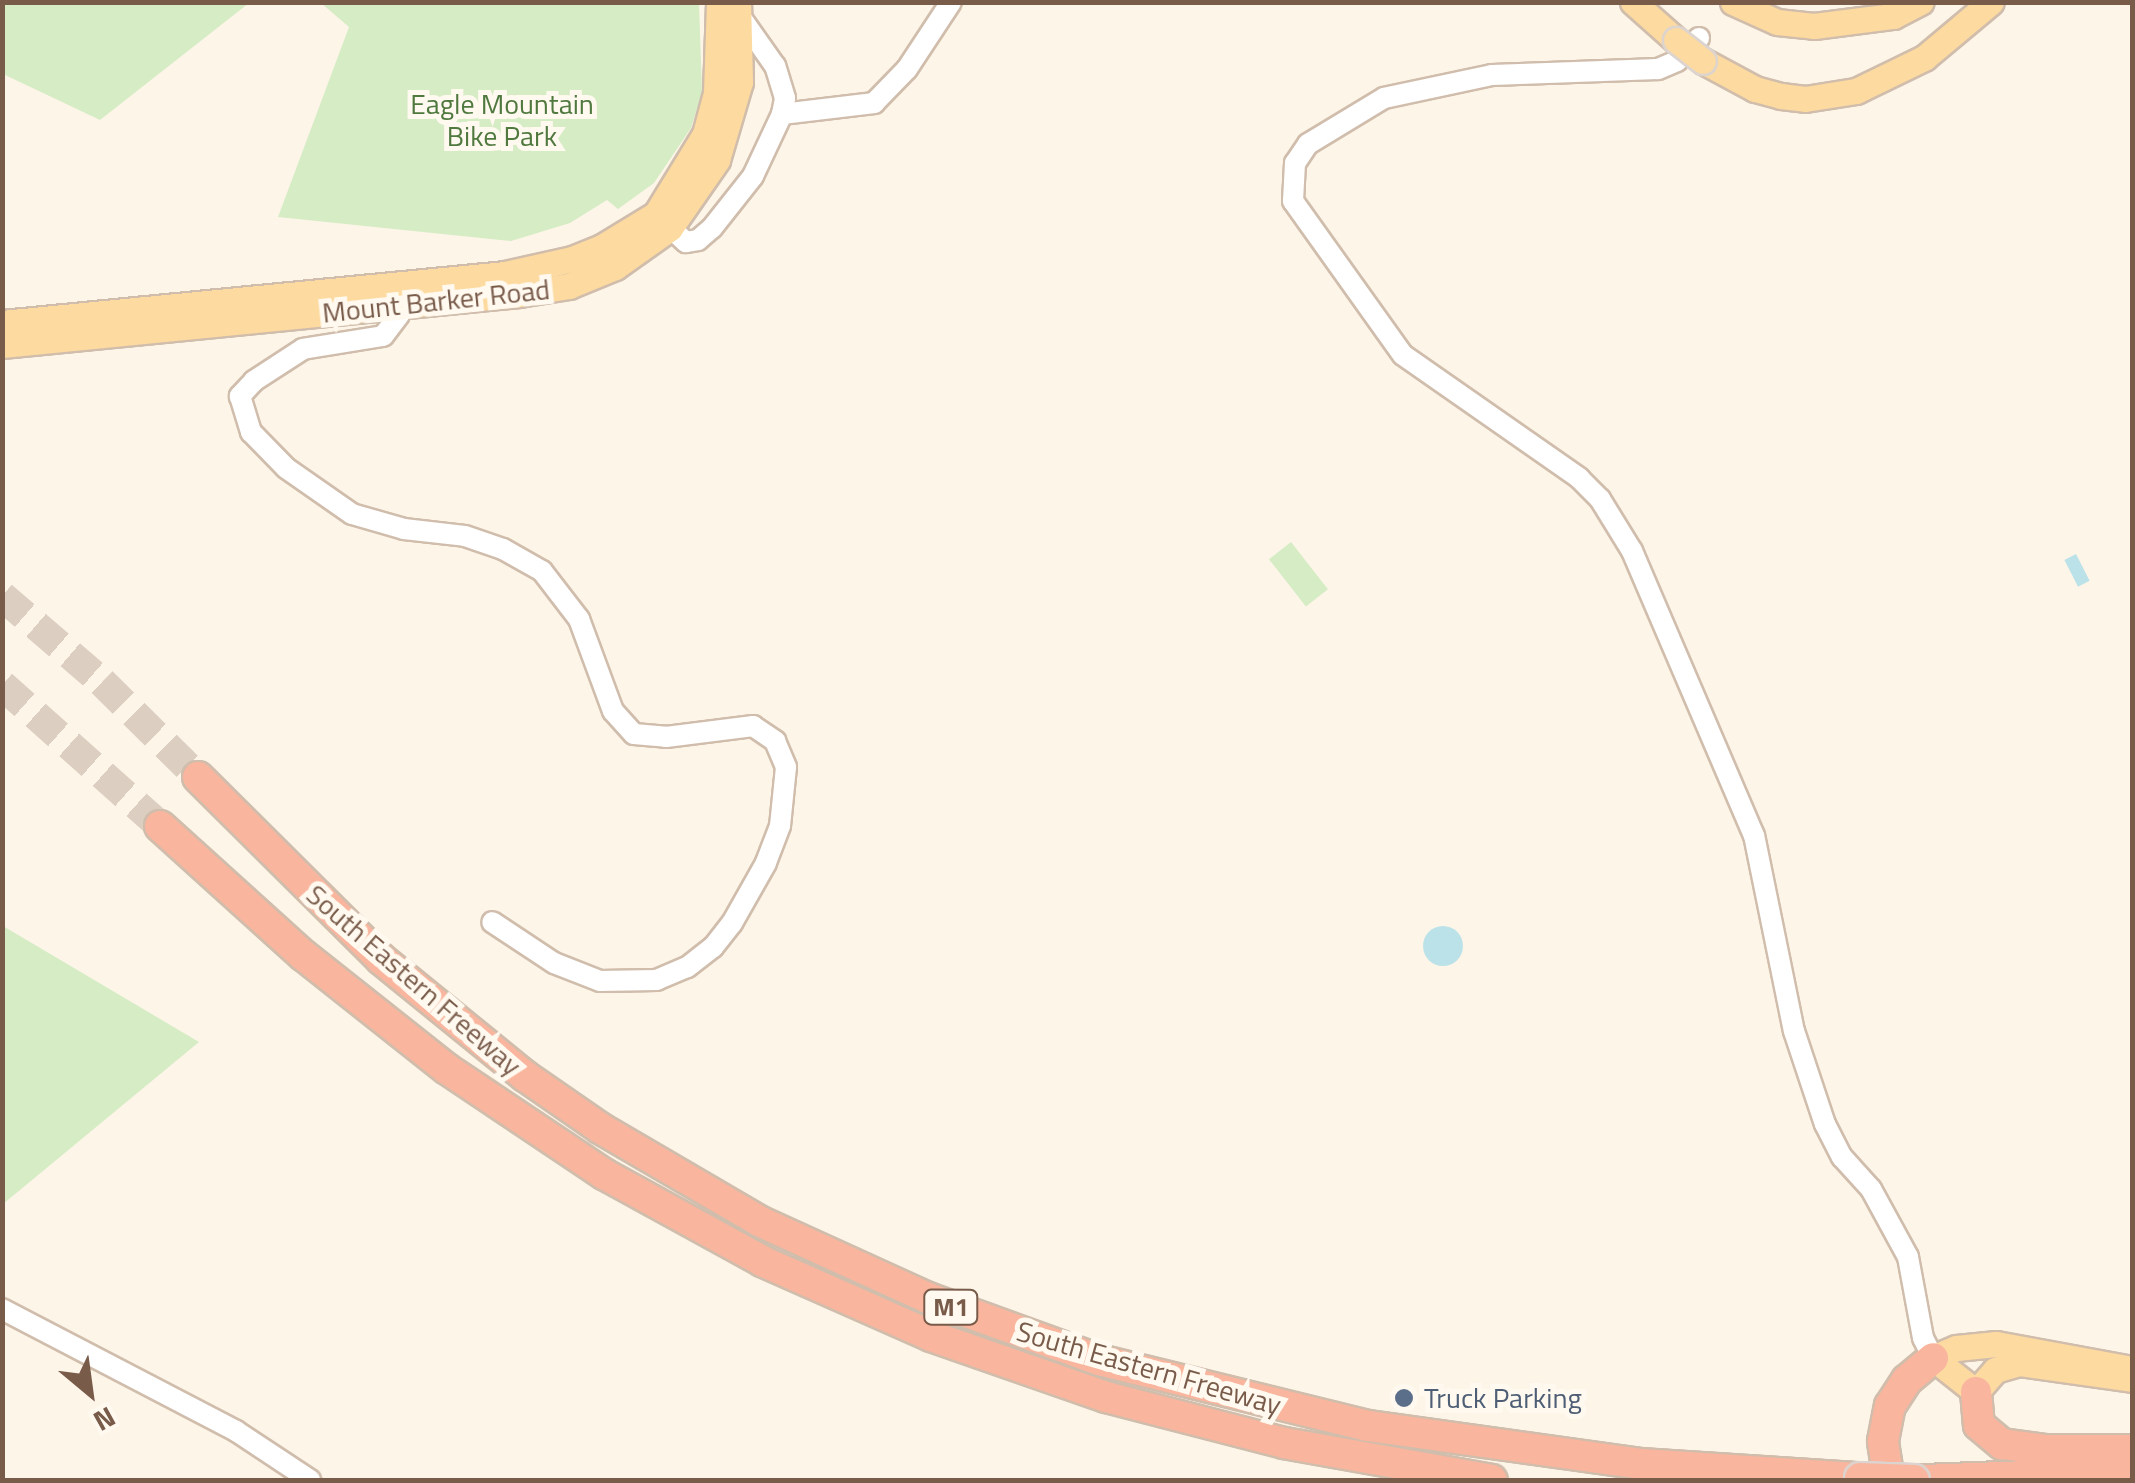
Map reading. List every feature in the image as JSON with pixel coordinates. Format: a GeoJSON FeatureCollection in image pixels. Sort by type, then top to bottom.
{"type":"FeatureCollection","features":[{"type":"Feature","properties":{"kind":"highway","name":"South Eastern Freeway"},"geometry":{"type":"LineString","coordinates":[[198,777],[381,959],[525,1076],[678,1177],[775,1229],[910,1291],[1099,1360],[1368,1426],[1641,1464],[1914,1480]]}},
{"type":"Feature","properties":{"kind":"highway","name":"South Eastern Freeway"},"geometry":{"type":"LineString","coordinates":[[160,826],[304,955],[446,1069],[604,1174],[762,1261],[930,1336],[1106,1397],[1284,1443],[1492,1480]]}},
{"type":"Feature","properties":{"kind":"highway"},"geometry":{"type":"LineString","coordinates":[[1875,1479],[1890,1406],[1930,1354]]}},
{"type":"Feature","properties":{"kind":"highway"},"geometry":{"type":"LineString","coordinates":[[1976,1392],[1979,1424],[2002,1444],[2045,1450],[2132,1450]]}},
{"type":"Feature","properties":{"kind":"highway"},"geometry":{"type":"LineString","coordinates":[[1924,1480],[2132,1472]]}},
{"type":"Feature","properties":{"kind":"main road"},"geometry":{"type":"LineString","coordinates":[[1634,2],[1754,89],[1805,100],[1856,92],[1924,58],[1990,2]]}},
{"type":"Feature","properties":{"kind":"main road"},"geometry":{"type":"LineString","coordinates":[[1733,2],[1777,22],[1814,26],[1893,16],[1921,2]]}},
{"type":"Feature","properties":{"kind":"main road","name":"Mount Barker Road"},"geometry":{"type":"LineString","coordinates":[[2,345],[402,295],[572,259],[663,221],[705,134],[731,7]]}},
{"type":"Feature","properties":{"kind":"main road","name":"Mount Barker Road"},"geometry":{"type":"LineString","coordinates":[[2,322],[402,295]]}},
{"type":"Feature","properties":{"kind":"main road"},"geometry":{"type":"LineString","coordinates":[[1930,1354],[1996,1344],[2132,1370]]}},
{"type":"Feature","properties":{"kind":"main road"},"geometry":{"type":"LineString","coordinates":[[1930,1354],[1976,1392],[1990,1373],[2020,1363],[2132,1379]]}},
{"type":"Feature","properties":{"kind":"street"},"geometry":{"type":"LineString","coordinates":[[782,114],[874,103],[908,69],[951,2]]}},
{"type":"Feature","properties":{"kind":"street"},"geometry":{"type":"LineString","coordinates":[[663,221],[686,242],[698,240],[712,228],[753,176],[782,114],[785,98],[775,66],[731,7]]}},
{"type":"Feature","properties":{"kind":"street"},"geometry":{"type":"LineString","coordinates":[[1692,46],[1677,60],[1658,69],[1492,75],[1416,88],[1384,98],[1308,144],[1295,163],[1290,184],[1304,222],[1403,355],[1579,478],[1600,499],[1632,551],[1754,836],[1794,1030],[1825,1124],[1842,1158],[1871,1190],[1908,1256],[1930,1354]]}},
{"type":"Feature","properties":{"kind":"street"},"geometry":{"type":"LineString","coordinates":[[402,295],[383,336],[303,348],[254,382],[240,396],[251,432],[286,468],[352,514],[391,526],[484,542],[542,571],[580,619],[613,712],[634,734],[666,737],[753,726],[775,741],[786,768],[780,826],[766,864],[732,923],[713,947],[687,967],[656,980],[600,982],[554,963],[492,922]]}},
{"type":"Feature","properties":{"kind":"street"},"geometry":{"type":"LineString","coordinates":[[2,1309],[236,1431],[310,1480]]}},
{"type":"Feature","properties":{"kind":"green space"},"geometry":{"type":"Polygon","coordinates":[[[2,3],[249,3],[100,120],[3,74],[2,3]]]}},
{"type":"Feature","properties":{"kind":"green space","name":"Eagle Mountain Bike Park"},"geometry":{"type":"Polygon","coordinates":[[[321,3],[699,3],[702,92],[691,128],[654,183],[618,209],[607,200],[570,223],[511,241],[278,217],[349,27],[321,3]]]}},
{"type":"Feature","properties":{"kind":"green space"},"geometry":{"type":"Polygon","coordinates":[[[1291,542],[1328,589],[1306,607],[1269,559],[1291,542]]]}},
{"type":"Feature","properties":{"kind":"green space"},"geometry":{"type":"Polygon","coordinates":[[[3,926],[199,1042],[3,1204],[3,926]]]}},
{"type":"Feature","properties":{"kind":"water"},"geometry":{"type":"Polygon","coordinates":[[[2076,554],[2090,581],[2078,587],[2064,560],[2076,554]]]}},
{"type":"Feature","properties":{"kind":"water"},"geometry":{"type":"Polygon","coordinates":[[[1443,926],[1457,932],[1463,946],[1457,960],[1443,966],[1429,960],[1423,946],[1429,932],[1443,926]]]}},
{"type":"Feature","properties":{"kind":"tunnel"},"geometry":{"type":"LineString","coordinates":[[2,596],[102,682],[198,777]]}},
{"type":"Feature","properties":{"kind":"tunnel"},"geometry":{"type":"LineString","coordinates":[[2,685],[160,826]]}},
{"type":"Feature","properties":{"kind":"place","name":"Truck Parking"},"geometry":{"type":"Point","coordinates":[1404,1398]}}]}
